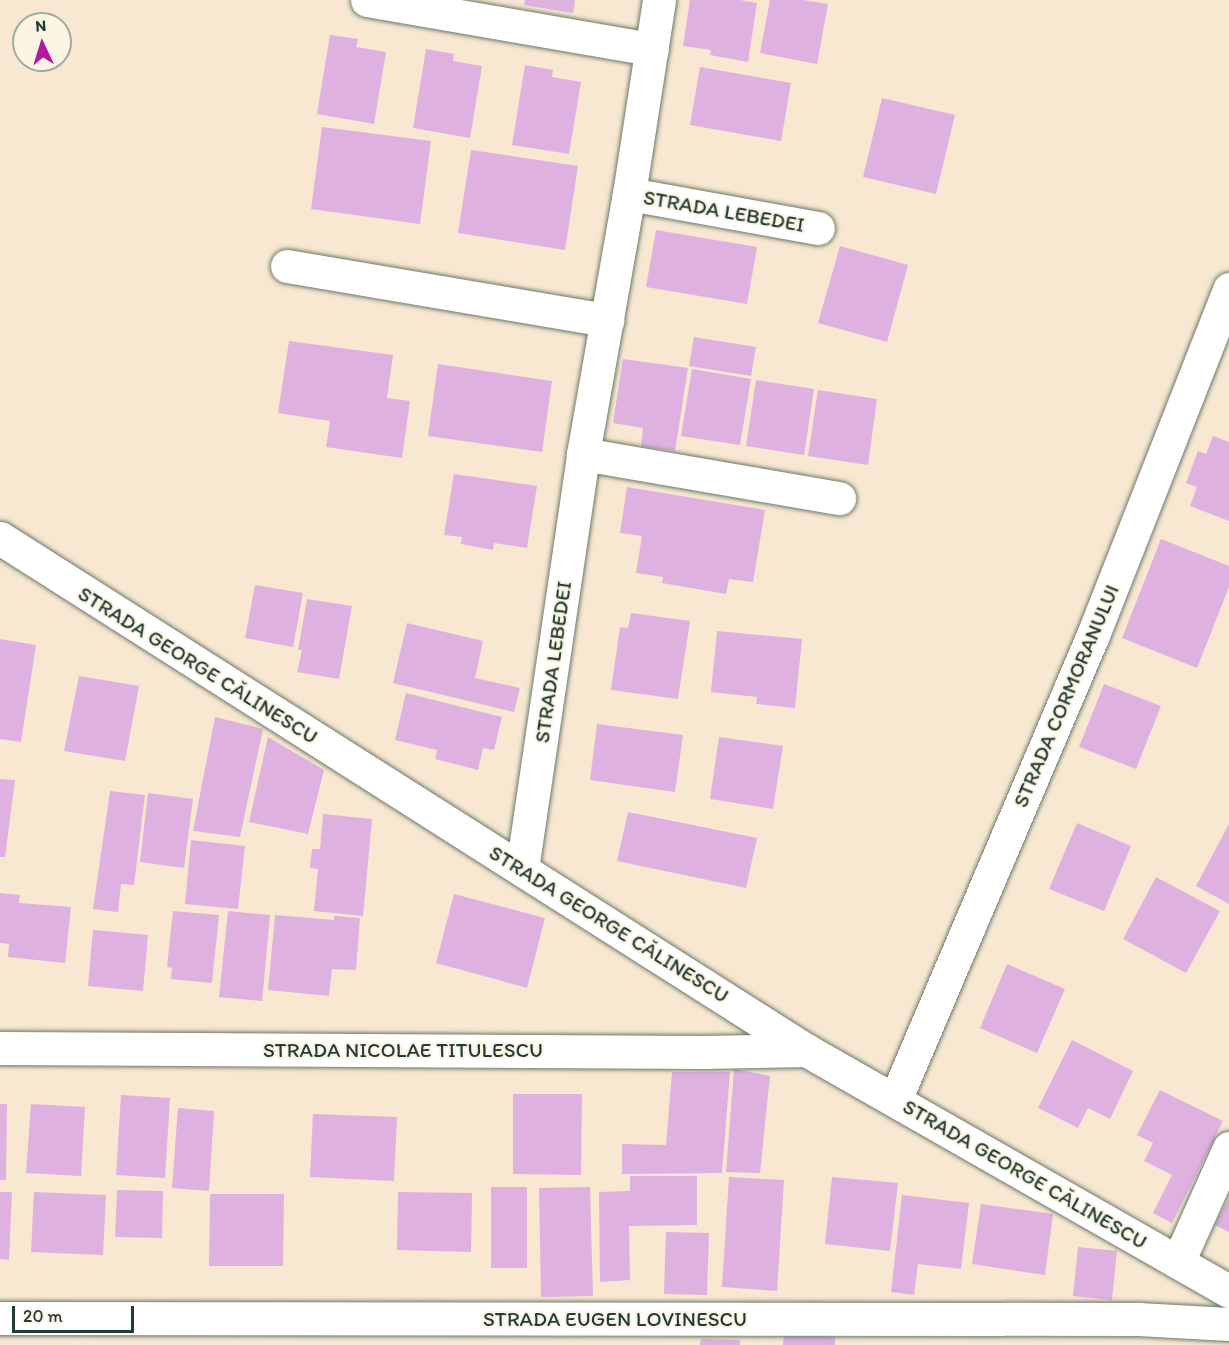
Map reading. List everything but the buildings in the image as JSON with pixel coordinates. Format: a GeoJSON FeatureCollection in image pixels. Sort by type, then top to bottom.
{"type":"FeatureCollection","features":[{"type":"Feature","properties":{"kind":"street"},"geometry":{"type":"LineString","coordinates":[[368,0],[652,49]]}},
{"type":"Feature","properties":{"kind":"street","name":"STRADA LEBEDEI"},"geometry":{"type":"LineString","coordinates":[[522,869],[584,454],[629,194],[659,0]]}},
{"type":"Feature","properties":{"kind":"street","name":"STRADA LEBEDEI"},"geometry":{"type":"LineString","coordinates":[[629,194],[818,228]]}},
{"type":"Feature","properties":{"kind":"street"},"geometry":{"type":"LineString","coordinates":[[287,266],[607,320]]}},
{"type":"Feature","properties":{"kind":"street","name":"STRADA CORMORANULUI"},"geometry":{"type":"LineString","coordinates":[[895,1100],[1093,634],[1229,288]]}},
{"type":"Feature","properties":{"kind":"street"},"geometry":{"type":"LineString","coordinates":[[584,454],[839,498]]}},
{"type":"Feature","properties":{"kind":"street","name":"STRADA GEORGE CĂLINESCU"},"geometry":{"type":"LineString","coordinates":[[0,538],[806,1050],[1229,1291]]}},
{"type":"Feature","properties":{"kind":"street","name":"STRADA NICOLAE TITULESCU"},"geometry":{"type":"LineString","coordinates":[[0,1048],[706,1052],[806,1050]]}},
{"type":"Feature","properties":{"kind":"street"},"geometry":{"type":"LineString","coordinates":[[1178,1262],[1229,1148]]}},
{"type":"Feature","properties":{"kind":"street","name":"STRADA EUGEN LOVINESCU"},"geometry":{"type":"LineString","coordinates":[[0,1318],[1138,1319],[1229,1324]]}}]}
